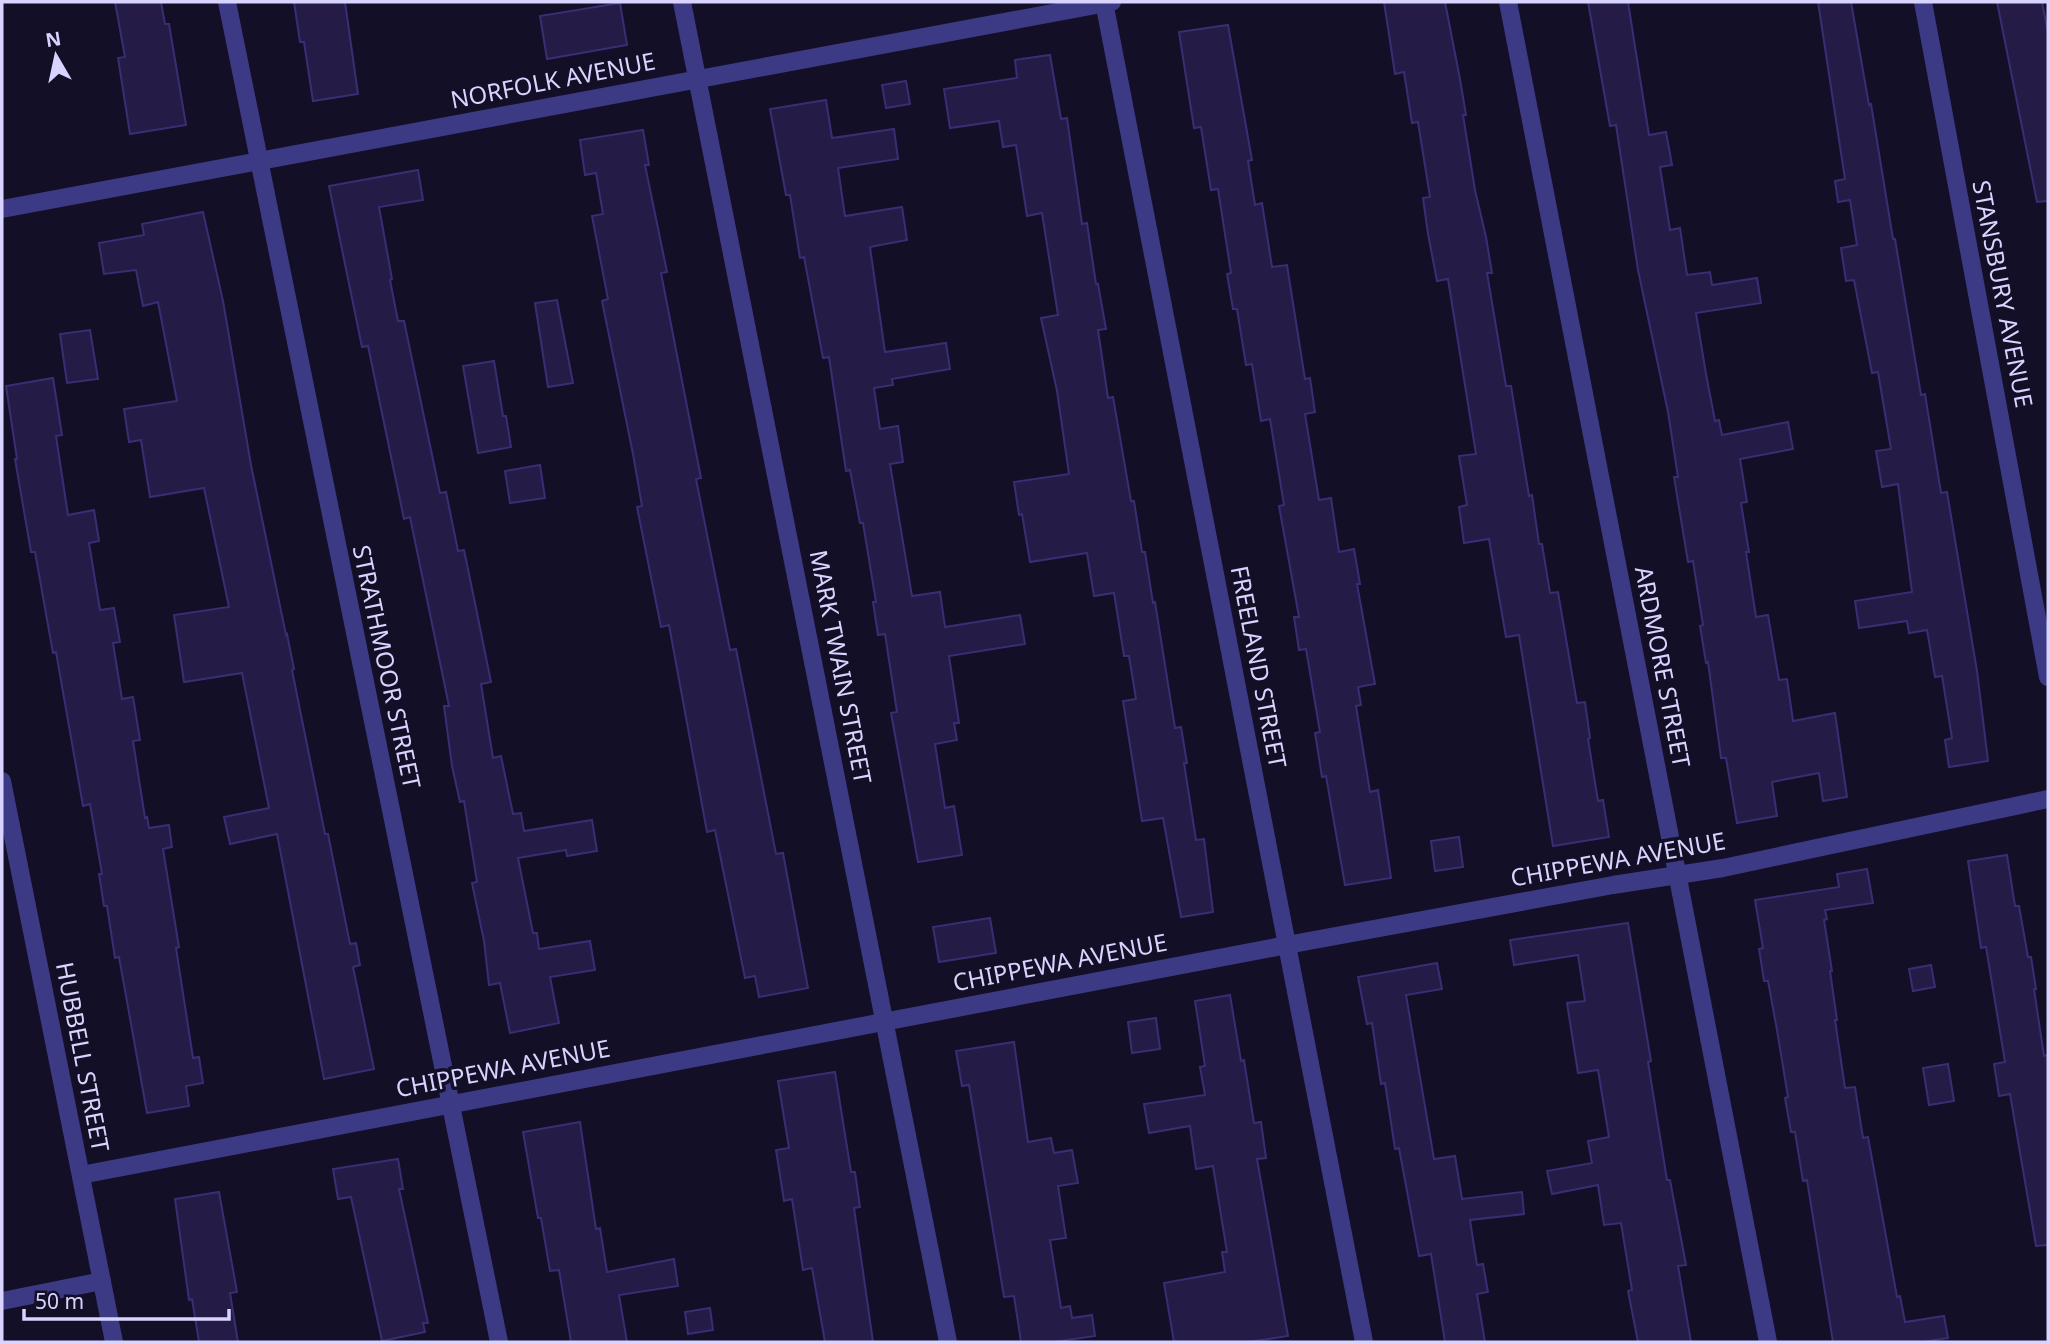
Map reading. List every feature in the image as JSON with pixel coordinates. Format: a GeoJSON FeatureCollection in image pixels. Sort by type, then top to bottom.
{"type":"FeatureCollection","features":[{"type":"Feature","properties":{"kind":"street","name":"STRATHMOOR STREET"},"geometry":{"type":"LineString","coordinates":[[227,2],[499,1342]]}},
{"type":"Feature","properties":{"kind":"street","name":"MARK TWAIN STREET"},"geometry":{"type":"LineString","coordinates":[[682,2],[948,1342]]}},
{"type":"Feature","properties":{"kind":"street","name":"NORFOLK AVENUE"},"geometry":{"type":"LineString","coordinates":[[2,209],[1107,2]]}},
{"type":"Feature","properties":{"kind":"street","name":"FREELAND STREET"},"geometry":{"type":"LineString","coordinates":[[1107,2],[1364,1342]]}},
{"type":"Feature","properties":{"kind":"street","name":"ARDMORE STREET"},"geometry":{"type":"LineString","coordinates":[[1508,2],[1768,1342]]}},
{"type":"Feature","properties":{"kind":"street","name":"STANSBURY AVENUE"},"geometry":{"type":"LineString","coordinates":[[1923,2],[2048,677]]}},
{"type":"Feature","properties":{"kind":"street","name":"HUBBELL STREET"},"geometry":{"type":"LineString","coordinates":[[2,781],[114,1342]]}},
{"type":"Feature","properties":{"kind":"street","name":"CHIPPEWA AVENUE"},"geometry":{"type":"LineString","coordinates":[[81,1175],[1287,945],[1723,868],[2048,799]]}},
{"type":"Feature","properties":{"kind":"street"},"geometry":{"type":"LineString","coordinates":[[2,1301],[102,1281]]}},
{"type":"Feature","properties":{"kind":"building"},"geometry":{"type":"Polygon","coordinates":[[[115,2],[161,2],[165,24],[169,24],[186,125],[130,134],[118,58],[125,57],[115,2]]]}},
{"type":"Feature","properties":{"kind":"building"},"geometry":{"type":"Polygon","coordinates":[[[294,2],[345,2],[358,94],[313,101],[304,42],[300,42],[294,2]]]}},
{"type":"Feature","properties":{"kind":"building"},"geometry":{"type":"Polygon","coordinates":[[[1384,2],[1445,2],[1466,115],[1463,115],[1475,190],[1492,273],[1487,273],[1506,386],[1511,386],[1529,496],[1532,495],[1550,593],[1558,592],[1577,703],[1585,702],[1598,801],[1603,800],[1609,837],[1553,846],[1519,635],[1506,637],[1489,539],[1464,543],[1459,507],[1467,505],[1459,456],[1476,454],[1448,279],[1437,281],[1428,234],[1423,198],[1430,197],[1418,122],[1412,123],[1404,72],[1395,74],[1384,2]]]}},
{"type":"Feature","properties":{"kind":"building"},"geometry":{"type":"Polygon","coordinates":[[[1588,2],[1628,2],[1649,135],[1666,132],[1672,165],[1660,167],[1670,230],[1680,228],[1687,275],[1710,272],[1712,285],[1757,278],[1761,303],[1696,313],[1706,374],[1715,421],[1719,420],[1722,435],[1788,422],[1793,449],[1740,459],[1747,502],[1741,503],[1756,617],[1768,615],[1779,680],[1787,679],[1793,721],[1835,713],[1847,797],[1823,801],[1819,773],[1772,782],[1777,816],[1737,823],[1726,758],[1721,758],[1708,662],[1706,663],[1700,626],[1703,625],[1693,561],[1688,562],[1674,477],[1678,477],[1668,412],[1638,270],[1616,125],[1610,126],[1588,2]]]}},
{"type":"Feature","properties":{"kind":"building"},"geometry":{"type":"Polygon","coordinates":[[[1818,2],[1851,2],[1921,395],[1925,394],[1941,493],[1947,492],[1977,671],[1988,761],[1949,767],[1945,740],[1952,738],[1942,676],[1935,677],[1927,630],[1909,633],[1907,621],[1859,628],[1855,601],[1912,592],[1898,484],[1882,487],[1876,451],[1891,449],[1878,372],[1872,373],[1854,280],[1846,281],[1841,248],[1857,245],[1850,200],[1838,202],[1835,181],[1845,179],[1818,2]]]}},
{"type":"Feature","properties":{"kind":"building"},"geometry":{"type":"Polygon","coordinates":[[[1997,2],[2042,2],[2048,32],[2048,201],[2037,202],[1997,2]]]}},
{"type":"Feature","properties":{"kind":"building"},"geometry":{"type":"Polygon","coordinates":[[[620,3],[627,45],[547,59],[540,16],[620,3]]]}},
{"type":"Feature","properties":{"kind":"building"},"geometry":{"type":"Polygon","coordinates":[[[1228,25],[1252,160],[1248,161],[1255,205],[1262,203],[1272,267],[1287,265],[1305,379],[1310,378],[1315,412],[1305,414],[1319,500],[1331,498],[1339,552],[1354,549],[1360,584],[1357,584],[1375,684],[1358,687],[1361,705],[1356,706],[1370,792],[1378,790],[1391,878],[1345,885],[1326,776],[1322,777],[1315,733],[1320,732],[1306,649],[1299,650],[1294,617],[1299,617],[1279,506],[1284,505],[1270,419],[1261,421],[1252,364],[1246,365],[1237,309],[1233,309],[1227,274],[1231,273],[1218,189],[1211,190],[1201,127],[1194,128],[1179,32],[1228,25]]]}},
{"type":"Feature","properties":{"kind":"building"},"geometry":{"type":"Polygon","coordinates":[[[1050,55],[1061,119],[1067,118],[1082,224],[1087,223],[1106,329],[1098,330],[1108,398],[1113,397],[1131,501],[1134,501],[1142,552],[1145,552],[1175,728],[1181,727],[1196,840],[1204,839],[1213,912],[1181,917],[1163,818],[1142,821],[1123,701],[1136,699],[1129,656],[1124,656],[1114,593],[1094,596],[1087,553],[1030,562],[1022,514],[1019,515],[1014,482],[1069,474],[1057,391],[1041,318],[1058,315],[1042,213],[1027,216],[1016,145],[1003,147],[999,121],[950,128],[944,89],[1017,78],[1015,60],[1050,55]]]}},
{"type":"Feature","properties":{"kind":"building"},"geometry":{"type":"Polygon","coordinates":[[[906,81],[910,104],[886,108],[882,85],[906,81]]]}},
{"type":"Feature","properties":{"kind":"building"},"geometry":{"type":"Polygon","coordinates":[[[826,100],[832,138],[894,129],[898,159],[838,168],[845,216],[902,207],[907,240],[870,247],[885,352],[946,343],[950,369],[892,379],[893,385],[874,388],[880,429],[898,426],[903,462],[890,464],[912,596],[940,592],[945,627],[1020,615],[1025,644],[949,656],[959,723],[954,723],[957,740],[935,744],[945,808],[954,806],[962,855],[918,862],[891,713],[897,712],[885,634],[878,635],[873,602],[876,602],[863,523],[860,523],[850,470],[846,471],[829,357],[823,358],[804,257],[800,258],[790,195],[786,195],[770,109],[826,100]]]}},
{"type":"Feature","properties":{"kind":"building"},"geometry":{"type":"Polygon","coordinates":[[[643,130],[649,165],[645,165],[667,272],[661,273],[701,478],[696,479],[730,650],[736,649],[776,854],[783,853],[808,988],[759,997],[755,976],[745,978],[715,830],[707,832],[669,625],[661,627],[637,507],[642,506],[633,454],[602,301],[608,299],[592,216],[603,214],[596,173],[585,175],[580,140],[643,130]]]}},
{"type":"Feature","properties":{"kind":"building"},"geometry":{"type":"Polygon","coordinates":[[[418,170],[423,200],[379,207],[398,321],[404,321],[440,493],[446,492],[458,551],[464,550],[491,682],[481,684],[493,758],[501,756],[513,814],[521,813],[524,831],[592,820],[597,851],[567,856],[566,850],[518,858],[533,933],[537,933],[539,949],[590,941],[595,970],[550,977],[559,1023],[510,1033],[500,983],[489,985],[484,941],[472,883],[477,882],[464,801],[460,802],[452,766],[444,706],[449,706],[410,517],[404,519],[368,346],[362,347],[329,186],[418,170]]]}},
{"type":"Feature","properties":{"kind":"building"},"geometry":{"type":"Polygon","coordinates":[[[203,212],[223,301],[251,465],[325,834],[328,834],[350,944],[356,943],[360,965],[353,967],[374,1069],[324,1079],[277,834],[230,844],[224,817],[269,808],[242,673],[184,682],[174,615],[229,607],[204,488],[150,497],[141,440],[129,442],[124,409],[177,401],[158,302],[143,306],[136,270],[104,274],[99,243],[144,235],[142,224],[203,212]]]}},
{"type":"Feature","properties":{"kind":"building"},"geometry":{"type":"Polygon","coordinates":[[[557,300],[573,383],[548,387],[535,303],[557,300]]]}},
{"type":"Feature","properties":{"kind":"building"},"geometry":{"type":"Polygon","coordinates":[[[90,330],[98,379],[67,383],[60,334],[90,330]]]}},
{"type":"Feature","properties":{"kind":"building"},"geometry":{"type":"Polygon","coordinates":[[[494,361],[511,447],[478,453],[463,366],[494,361]]]}},
{"type":"Feature","properties":{"kind":"building"},"geometry":{"type":"Polygon","coordinates":[[[53,378],[62,435],[56,436],[68,515],[94,510],[99,541],[89,543],[100,610],[114,608],[120,642],[113,643],[122,699],[133,697],[140,740],[133,741],[145,818],[147,817],[149,828],[169,825],[172,847],[163,849],[179,947],[176,948],[193,1058],[199,1057],[203,1083],[186,1086],[189,1106],[147,1113],[119,957],[115,958],[107,906],[104,906],[99,874],[102,874],[90,804],[83,806],[56,652],[53,653],[35,552],[31,552],[15,459],[6,386],[53,378]]]}},
{"type":"Feature","properties":{"kind":"building"},"geometry":{"type":"Polygon","coordinates":[[[540,465],[545,498],[510,503],[505,471],[540,465]]]}},
{"type":"Feature","properties":{"kind":"building"},"geometry":{"type":"Polygon","coordinates":[[[1459,837],[1463,867],[1435,871],[1431,841],[1459,837]]]}},
{"type":"Feature","properties":{"kind":"building"},"geometry":{"type":"Polygon","coordinates":[[[2007,855],[2015,906],[2019,906],[2028,957],[2031,957],[2044,1056],[2048,1055],[2048,1245],[2036,1246],[2010,1094],[1999,1096],[1994,1064],[2005,1062],[1986,947],[1981,948],[1968,861],[2007,855]]]}},
{"type":"Feature","properties":{"kind":"building"},"geometry":{"type":"Polygon","coordinates":[[[1867,869],[1873,903],[1825,910],[1835,1020],[1845,1088],[1855,1087],[1863,1138],[1868,1137],[1897,1297],[1900,1296],[1905,1322],[1944,1316],[1948,1338],[1923,1342],[1833,1342],[1807,1180],[1803,1181],[1795,1132],[1791,1132],[1777,1030],[1759,949],[1763,948],[1755,900],[1839,887],[1837,874],[1867,869]]]}},
{"type":"Feature","properties":{"kind":"building"},"geometry":{"type":"Polygon","coordinates":[[[990,918],[996,953],[939,962],[933,927],[990,918]]]}},
{"type":"Feature","properties":{"kind":"building"},"geometry":{"type":"Polygon","coordinates":[[[1628,923],[1667,1180],[1670,1180],[1686,1265],[1678,1266],[1691,1342],[1638,1342],[1628,1291],[1632,1290],[1621,1223],[1604,1225],[1598,1185],[1552,1194],[1547,1171],[1592,1163],[1588,1141],[1609,1137],[1598,1070],[1578,1073],[1567,1003],[1585,1001],[1578,955],[1514,965],[1510,940],[1628,923]]]}},
{"type":"Feature","properties":{"kind":"building"},"geometry":{"type":"Polygon","coordinates":[[[1437,963],[1442,989],[1406,995],[1434,1159],[1455,1156],[1462,1199],[1522,1192],[1524,1214],[1470,1220],[1477,1265],[1483,1264],[1488,1292],[1477,1294],[1485,1342],[1445,1342],[1431,1254],[1419,1256],[1399,1148],[1395,1149],[1385,1083],[1381,1084],[1372,1023],[1367,1024],[1358,977],[1437,963]]]}},
{"type":"Feature","properties":{"kind":"building"},"geometry":{"type":"Polygon","coordinates":[[[1931,965],[1935,987],[1913,991],[1909,969],[1931,965]]]}},
{"type":"Feature","properties":{"kind":"building"},"geometry":{"type":"Polygon","coordinates":[[[1230,995],[1254,1123],[1261,1122],[1266,1158],[1257,1159],[1288,1336],[1248,1342],[1174,1342],[1164,1283],[1225,1272],[1222,1252],[1227,1252],[1213,1166],[1196,1169],[1190,1126],[1149,1133],[1144,1104],[1205,1095],[1200,1067],[1205,1066],[1195,1001],[1230,995]]]}},
{"type":"Feature","properties":{"kind":"building"},"geometry":{"type":"Polygon","coordinates":[[[1156,1018],[1160,1049],[1132,1053],[1128,1022],[1156,1018]]]}},
{"type":"Feature","properties":{"kind":"building"},"geometry":{"type":"Polygon","coordinates":[[[1014,1042],[1028,1142],[1051,1138],[1054,1153],[1072,1150],[1078,1183],[1058,1186],[1066,1238],[1050,1240],[1061,1308],[1070,1306],[1072,1318],[1092,1315],[1095,1336],[1053,1342],[1021,1342],[1014,1296],[1004,1297],[969,1085],[962,1086],[956,1051],[1014,1042]]]}},
{"type":"Feature","properties":{"kind":"building"},"geometry":{"type":"Polygon","coordinates":[[[1948,1064],[1954,1101],[1929,1105],[1923,1068],[1948,1064]]]}},
{"type":"Feature","properties":{"kind":"building"},"geometry":{"type":"Polygon","coordinates":[[[835,1072],[851,1172],[855,1172],[860,1207],[854,1208],[873,1342],[825,1342],[812,1268],[803,1270],[792,1199],[784,1201],[776,1150],[789,1148],[778,1081],[835,1072]]]}},
{"type":"Feature","properties":{"kind":"building"},"geometry":{"type":"Polygon","coordinates":[[[580,1122],[596,1229],[600,1228],[607,1272],[674,1259],[678,1286],[619,1295],[627,1342],[571,1342],[559,1270],[550,1271],[541,1218],[538,1218],[523,1132],[580,1122]]]}},
{"type":"Feature","properties":{"kind":"building"},"geometry":{"type":"Polygon","coordinates":[[[398,1159],[403,1189],[399,1189],[428,1323],[423,1323],[425,1332],[382,1341],[351,1197],[338,1199],[333,1169],[398,1159]]]}},
{"type":"Feature","properties":{"kind":"building"},"geometry":{"type":"Polygon","coordinates":[[[219,1192],[237,1292],[230,1293],[238,1342],[199,1342],[192,1299],[189,1300],[175,1199],[219,1192]]]}},
{"type":"Feature","properties":{"kind":"building"},"geometry":{"type":"Polygon","coordinates":[[[710,1308],[713,1330],[688,1334],[685,1312],[710,1308]]]}}]}
